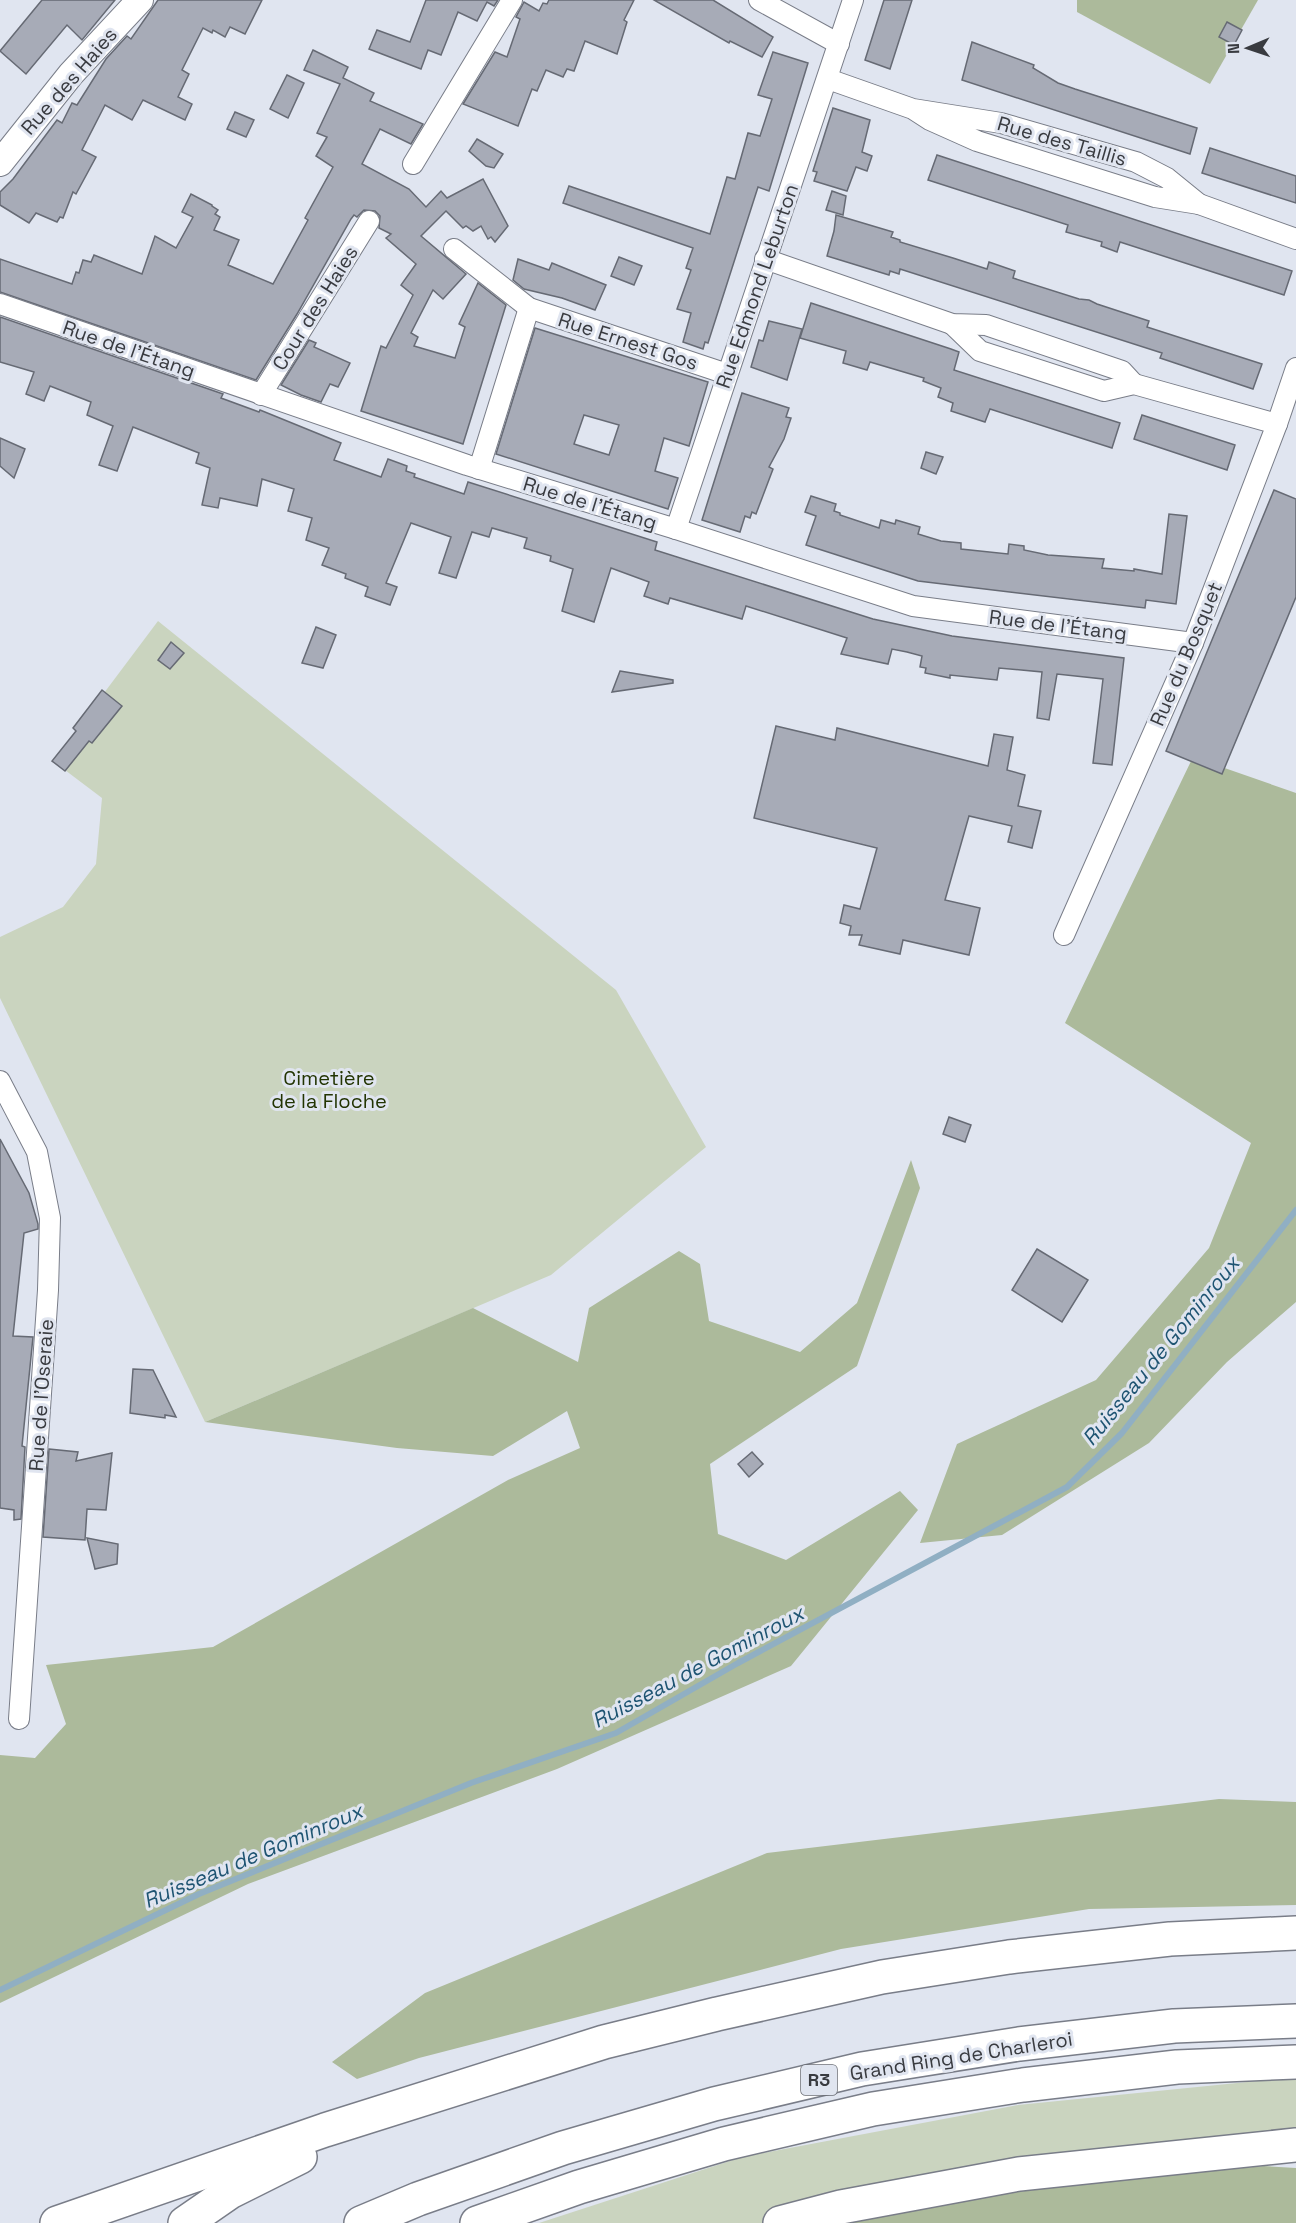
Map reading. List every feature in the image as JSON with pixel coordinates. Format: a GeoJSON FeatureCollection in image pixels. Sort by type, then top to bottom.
{"type":"FeatureCollection","features":[{"type":"Feature","properties":{"kind":"highway"},"geometry":{"type":"LineString","coordinates":[[57,2223],[325,2130],[604,2042],[717,2014],[882,1977],[1009,1957],[1170,1939],[1296,1933]]}},
{"type":"Feature","properties":{"kind":"highway","name":"Grand Ring de Charleroi"},"geometry":{"type":"LineString","coordinates":[[361,2223],[418,2199],[563,2148],[714,2104],[862,2070],[1019,2044],[1174,2026],[1296,2021]]}},
{"type":"Feature","properties":{"kind":"highway","name":"Grand Ring de Charleroi"},"geometry":{"type":"LineString","coordinates":[[477,2223],[579,2187],[724,2144],[873,2109],[1023,2085],[1177,2067],[1296,2062]]}},
{"type":"Feature","properties":{"kind":"highway"},"geometry":{"type":"LineString","coordinates":[[185,2223],[230,2193],[390,2111]]}},
{"type":"Feature","properties":{"kind":"highway"},"geometry":{"type":"LineString","coordinates":[[780,2223],[841,2207],[1019,2174],[1290,2147]]}},
{"type":"Feature","properties":{"kind":"street","name":"Rue des Haies"},"geometry":{"type":"LineString","coordinates":[[0,163],[71,74],[140,0]]}},
{"type":"Feature","properties":{"kind":"street"},"geometry":{"type":"LineString","coordinates":[[413,164],[512,0]]}},
{"type":"Feature","properties":{"kind":"street"},"geometry":{"type":"LineString","coordinates":[[759,0],[839,44]]}},
{"type":"Feature","properties":{"kind":"street","name":"Rue Edmond Leburton"},"geometry":{"type":"LineString","coordinates":[[676,529],[853,0]]}},
{"type":"Feature","properties":{"kind":"street","name":"Rue des Taillis"},"geometry":{"type":"LineString","coordinates":[[828,79],[913,109],[1001,123],[1136,162],[1167,178],[1199,204]]}},
{"type":"Feature","properties":{"kind":"street","name":"Rue des Taillis"},"geometry":{"type":"LineString","coordinates":[[913,109],[930,120],[977,141],[1155,198],[1199,204],[1296,239]]}},
{"type":"Feature","properties":{"kind":"street","name":"Cour des Haies"},"geometry":{"type":"LineString","coordinates":[[261,395],[369,221]]}},
{"type":"Feature","properties":{"kind":"street","name":"Rue Ernest Gos"},"geometry":{"type":"LineString","coordinates":[[454,249],[529,308],[727,374]]}},
{"type":"Feature","properties":{"kind":"street"},"geometry":{"type":"LineString","coordinates":[[765,259],[952,324],[986,325],[1122,371],[1134,384]]}},
{"type":"Feature","properties":{"kind":"street","name":"Rue de l'Étang"},"geometry":{"type":"LineString","coordinates":[[0,304],[479,469],[676,529],[914,606],[1193,643]]}},
{"type":"Feature","properties":{"kind":"street"},"geometry":{"type":"LineString","coordinates":[[479,469],[529,308]]}},
{"type":"Feature","properties":{"kind":"street"},"geometry":{"type":"LineString","coordinates":[[952,324],[980,351],[1104,391],[1134,384],[1277,424]]}},
{"type":"Feature","properties":{"kind":"street","name":"Rue du Bosquet"},"geometry":{"type":"LineString","coordinates":[[1064,935],[1193,643],[1277,424],[1296,368]]}},
{"type":"Feature","properties":{"kind":"street","name":"Rue de l'Oseraie"},"geometry":{"type":"LineString","coordinates":[[0,1081],[37,1152],[50,1218],[48,1290],[19,1719]]}},
{"type":"Feature","properties":{"kind":"green space"},"geometry":{"type":"Polygon","coordinates":[[[1077,0],[1258,0],[1210,84],[1077,12],[1077,0]]]}},
{"type":"Feature","properties":{"kind":"green space","name":"Cimetière de la Floche"},"geometry":{"type":"Polygon","coordinates":[[[158,621],[616,990],[706,1147],[551,1275],[205,1422],[0,998],[0,937],[63,907],[96,864],[102,798],[53,761],[158,621]]]}},
{"type":"Feature","properties":{"kind":"green space"},"geometry":{"type":"Polygon","coordinates":[[[1193,757],[1296,793],[1296,1302],[1227,1362],[1149,1443],[1002,1535],[920,1543],[957,1444],[1096,1380],[1209,1248],[1251,1143],[1065,1023],[1193,757]]]}},
{"type":"Feature","properties":{"kind":"green space"},"geometry":{"type":"Polygon","coordinates":[[[911,1160],[920,1188],[857,1366],[710,1464],[718,1534],[786,1560],[900,1491],[918,1510],[791,1666],[557,1769],[248,1884],[0,2003],[0,1755],[35,1758],[66,1724],[46,1665],[213,1647],[508,1480],[580,1448],[567,1411],[493,1456],[397,1448],[205,1422],[473,1308],[578,1362],[589,1308],[679,1251],[700,1264],[709,1321],[800,1352],[857,1303],[911,1160]]]}},
{"type":"Feature","properties":{"kind":"green space"},"geometry":{"type":"Polygon","coordinates":[[[1219,1799],[1296,1802],[1296,1905],[1089,1909],[841,1949],[419,2058],[357,2079],[332,2062],[425,1993],[767,1853],[1219,1799]]]}},
{"type":"Feature","properties":{"kind":"green space"},"geometry":{"type":"Polygon","coordinates":[[[1296,2077],[1296,2136],[911,2177],[768,2223],[539,2223],[742,2157],[1018,2105],[1296,2077]]]}},
{"type":"Feature","properties":{"kind":"green space"},"geometry":{"type":"Polygon","coordinates":[[[1264,2166],[1296,2168],[1296,2223],[846,2223],[922,2203],[1264,2166]]]}},
{"type":"Feature","properties":{"kind":"building"},"geometry":{"type":"Polygon","coordinates":[[[42,0],[115,0],[82,40],[67,25],[26,74],[0,51],[42,0]]]}},
{"type":"Feature","properties":{"kind":"building"},"geometry":{"type":"Polygon","coordinates":[[[158,0],[262,0],[245,34],[230,27],[225,37],[213,30],[212,33],[203,28],[182,70],[189,74],[178,97],[192,104],[185,120],[143,100],[132,120],[105,105],[82,150],[96,157],[76,194],[73,192],[63,218],[60,217],[57,222],[36,213],[29,223],[0,205],[0,192],[13,179],[57,120],[62,123],[72,103],[77,105],[106,59],[127,36],[131,39],[158,0]]]}},
{"type":"Feature","properties":{"kind":"building"},"geometry":{"type":"Polygon","coordinates":[[[426,0],[498,0],[494,6],[487,2],[477,21],[458,12],[441,55],[428,50],[421,69],[369,49],[377,30],[410,42],[426,0]]]}},
{"type":"Feature","properties":{"kind":"building"},"geometry":{"type":"Polygon","coordinates":[[[549,0],[634,0],[624,20],[627,22],[617,54],[585,41],[574,71],[567,69],[563,77],[546,70],[537,91],[532,89],[518,126],[463,104],[495,52],[507,57],[520,19],[516,17],[524,2],[539,11],[543,3],[547,4],[549,0]]]}},
{"type":"Feature","properties":{"kind":"building"},"geometry":{"type":"Polygon","coordinates":[[[654,0],[713,0],[773,37],[762,57],[730,41],[729,43],[654,0]]]}},
{"type":"Feature","properties":{"kind":"building"},"geometry":{"type":"Polygon","coordinates":[[[884,0],[912,0],[890,69],[865,60],[884,0]]]}},
{"type":"Feature","properties":{"kind":"building"},"geometry":{"type":"Polygon","coordinates":[[[1227,22],[1242,30],[1234,45],[1219,37],[1227,22]]]}},
{"type":"Feature","properties":{"kind":"building"},"geometry":{"type":"Polygon","coordinates":[[[972,42],[1034,65],[1033,68],[1058,83],[1197,128],[1190,154],[962,80],[972,42]]]}},
{"type":"Feature","properties":{"kind":"building"},"geometry":{"type":"Polygon","coordinates":[[[313,50],[348,67],[343,78],[374,93],[370,101],[423,124],[411,144],[380,129],[362,164],[409,189],[426,207],[441,191],[447,198],[483,179],[508,226],[495,242],[491,237],[488,239],[481,226],[473,231],[466,226],[463,228],[446,211],[421,236],[466,274],[443,299],[433,290],[411,333],[418,337],[414,346],[455,358],[465,327],[459,324],[478,283],[506,305],[463,444],[361,411],[381,346],[386,348],[413,295],[401,285],[416,264],[386,238],[391,234],[379,228],[380,216],[375,211],[364,210],[351,219],[256,380],[0,292],[0,259],[72,284],[83,260],[91,262],[94,255],[142,274],[155,236],[176,248],[193,217],[182,212],[191,194],[218,210],[215,214],[220,217],[214,230],[239,240],[228,265],[273,284],[308,220],[305,218],[333,167],[316,156],[327,137],[317,133],[340,84],[304,70],[313,50]]]}},
{"type":"Feature","properties":{"kind":"building"},"geometry":{"type":"Polygon","coordinates":[[[773,52],[808,63],[769,191],[758,187],[708,343],[705,342],[703,349],[683,342],[691,313],[677,309],[691,270],[686,268],[693,248],[563,203],[569,186],[710,234],[727,177],[735,179],[748,133],[760,136],[772,99],[758,95],[773,52]]]}},
{"type":"Feature","properties":{"kind":"building"},"geometry":{"type":"Polygon","coordinates":[[[287,75],[304,83],[288,118],[270,109],[287,75]]]}},
{"type":"Feature","properties":{"kind":"building"},"geometry":{"type":"Polygon","coordinates":[[[833,108],[870,120],[862,152],[872,156],[867,171],[856,167],[847,191],[814,181],[817,172],[813,171],[833,108]]]}},
{"type":"Feature","properties":{"kind":"building"},"geometry":{"type":"Polygon","coordinates":[[[235,112],[254,120],[246,137],[227,129],[235,112]]]}},
{"type":"Feature","properties":{"kind":"building"},"geometry":{"type":"Polygon","coordinates":[[[477,139],[503,154],[494,168],[486,166],[469,151],[477,139]]]}},
{"type":"Feature","properties":{"kind":"building"},"geometry":{"type":"Polygon","coordinates":[[[1210,148],[1296,176],[1296,203],[1202,173],[1210,148]]]}},
{"type":"Feature","properties":{"kind":"building"},"geometry":{"type":"Polygon","coordinates":[[[937,155],[1292,271],[1284,295],[1120,242],[1117,252],[1101,246],[1102,242],[1066,232],[1068,225],[928,180],[937,155]]]}},
{"type":"Feature","properties":{"kind":"building"},"geometry":{"type":"Polygon","coordinates":[[[832,191],[846,196],[843,215],[826,210],[832,191]]]}},
{"type":"Feature","properties":{"kind":"building"},"geometry":{"type":"Polygon","coordinates":[[[836,215],[893,232],[891,237],[900,242],[987,269],[989,262],[1015,271],[1013,278],[1079,299],[1089,300],[1149,321],[1147,327],[1262,364],[1253,389],[1160,358],[1162,353],[900,269],[899,274],[890,271],[889,275],[827,256],[836,215]]]}},
{"type":"Feature","properties":{"kind":"building"},"geometry":{"type":"Polygon","coordinates":[[[619,257],[642,266],[634,285],[611,276],[619,257]]]}},
{"type":"Feature","properties":{"kind":"building"},"geometry":{"type":"Polygon","coordinates":[[[518,259],[549,270],[552,263],[606,285],[595,310],[562,298],[524,289],[513,280],[518,259]]]}},
{"type":"Feature","properties":{"kind":"building"},"geometry":{"type":"Polygon","coordinates":[[[811,303],[959,352],[954,370],[1120,423],[1112,448],[990,409],[985,422],[951,411],[953,403],[938,397],[941,388],[923,381],[924,378],[870,362],[867,370],[843,363],[846,351],[800,338],[811,303]]]}},
{"type":"Feature","properties":{"kind":"building"},"geometry":{"type":"Polygon","coordinates":[[[0,317],[223,394],[221,398],[259,412],[260,410],[341,443],[334,460],[381,477],[388,459],[407,466],[406,471],[415,474],[414,477],[464,494],[468,482],[657,542],[655,550],[873,619],[952,636],[1124,658],[1112,765],[1093,763],[1103,679],[1057,674],[1049,720],[1037,718],[1042,672],[999,668],[997,680],[950,675],[950,678],[925,673],[926,668],[920,667],[922,656],[907,652],[892,649],[888,664],[841,654],[847,638],[746,606],[742,619],[670,598],[668,604],[644,596],[649,582],[611,568],[594,622],[562,611],[573,569],[550,561],[551,556],[524,548],[527,538],[492,528],[489,537],[472,532],[456,578],[439,573],[451,537],[411,523],[386,583],[397,587],[390,605],[365,596],[368,587],[345,578],[346,574],[322,565],[329,548],[306,540],[312,518],[288,511],[294,489],[262,479],[257,506],[220,498],[218,508],[202,505],[210,468],[196,463],[199,453],[133,427],[117,471],[99,465],[113,426],[87,415],[91,402],[50,386],[44,401],[26,394],[34,372],[0,362],[0,317]]]}},
{"type":"Feature","properties":{"kind":"building"},"geometry":{"type":"Polygon","coordinates":[[[769,321],[802,329],[787,380],[751,367],[759,340],[763,341],[769,321]]]}},
{"type":"Feature","properties":{"kind":"building"},"geometry":{"type":"Polygon","coordinates":[[[535,328],[708,382],[689,446],[664,438],[655,471],[678,478],[668,509],[496,454],[535,328]],[[584,415],[574,444],[609,455],[619,425],[584,415]]]}},
{"type":"Feature","properties":{"kind":"building"},"geometry":{"type":"Polygon","coordinates":[[[309,340],[316,343],[314,347],[350,363],[338,387],[330,384],[321,402],[281,385],[309,340]]]}},
{"type":"Feature","properties":{"kind":"building"},"geometry":{"type":"Polygon","coordinates":[[[742,393],[789,408],[786,417],[791,418],[784,439],[769,467],[773,469],[756,514],[752,512],[750,518],[745,516],[740,532],[702,520],[742,393]]]}},
{"type":"Feature","properties":{"kind":"building"},"geometry":{"type":"Polygon","coordinates":[[[1142,415],[1235,445],[1227,470],[1134,439],[1142,415]]]}},
{"type":"Feature","properties":{"kind":"building"},"geometry":{"type":"Polygon","coordinates":[[[0,438],[25,449],[14,478],[0,466],[0,438]]]}},
{"type":"Feature","properties":{"kind":"building"},"geometry":{"type":"Polygon","coordinates":[[[926,452],[943,457],[936,474],[921,468],[926,452]]]}},
{"type":"Feature","properties":{"kind":"building"},"geometry":{"type":"Polygon","coordinates":[[[1274,490],[1296,499],[1296,597],[1222,774],[1166,751],[1274,490]]]}},
{"type":"Feature","properties":{"kind":"building"},"geometry":{"type":"Polygon","coordinates":[[[811,496],[836,504],[834,511],[840,515],[879,528],[881,520],[895,524],[896,520],[920,527],[918,534],[941,541],[961,543],[961,549],[1008,554],[1009,544],[1024,546],[1024,550],[1048,555],[1104,559],[1102,568],[1134,571],[1134,569],[1162,574],[1169,514],[1187,516],[1176,604],[1146,600],[1145,608],[918,581],[806,545],[816,516],[805,512],[811,496]]]}},
{"type":"Feature","properties":{"kind":"building"},"geometry":{"type":"Polygon","coordinates":[[[316,627],[336,635],[323,668],[302,663],[316,627]]]}},
{"type":"Feature","properties":{"kind":"building"},"geometry":{"type":"Polygon","coordinates":[[[171,642],[184,653],[170,669],[158,660],[171,642]]]}},
{"type":"Feature","properties":{"kind":"building"},"geometry":{"type":"Polygon","coordinates":[[[620,671],[673,680],[673,683],[612,692],[620,671]]]}},
{"type":"Feature","properties":{"kind":"building"},"geometry":{"type":"Polygon","coordinates":[[[102,690],[122,706],[92,743],[89,741],[65,771],[52,761],[76,731],[73,728],[102,690]]]}},
{"type":"Feature","properties":{"kind":"building"},"geometry":{"type":"Polygon","coordinates":[[[776,726],[835,740],[837,728],[988,766],[994,734],[1013,737],[1007,770],[1025,775],[1018,806],[1041,811],[1032,848],[1008,842],[1012,826],[969,816],[945,900],[980,908],[969,955],[903,940],[900,954],[859,945],[862,935],[849,935],[851,926],[840,923],[844,905],[860,909],[877,848],[754,818],[776,726]]]}},
{"type":"Feature","properties":{"kind":"building"},"geometry":{"type":"Polygon","coordinates":[[[949,1117],[971,1125],[965,1142],[943,1134],[949,1117]]]}},
{"type":"Feature","properties":{"kind":"building"},"geometry":{"type":"Polygon","coordinates":[[[0,1139],[29,1193],[38,1224],[38,1229],[24,1233],[13,1336],[33,1337],[22,1446],[25,1447],[21,1519],[14,1520],[14,1510],[0,1508],[0,1139]]]}},
{"type":"Feature","properties":{"kind":"building"},"geometry":{"type":"Polygon","coordinates":[[[1037,1249],[1088,1280],[1062,1322],[1012,1290],[1037,1249]]]}},
{"type":"Feature","properties":{"kind":"building"},"geometry":{"type":"Polygon","coordinates":[[[133,1369],[153,1370],[176,1417],[165,1415],[165,1418],[130,1413],[133,1369]]]}},
{"type":"Feature","properties":{"kind":"building"},"geometry":{"type":"Polygon","coordinates":[[[49,1449],[78,1452],[76,1461],[112,1453],[106,1510],[87,1509],[85,1540],[43,1537],[49,1449]]]}},
{"type":"Feature","properties":{"kind":"building"},"geometry":{"type":"Polygon","coordinates":[[[752,1452],[763,1464],[749,1477],[738,1464],[752,1452]]]}},
{"type":"Feature","properties":{"kind":"building"},"geometry":{"type":"Polygon","coordinates":[[[87,1538],[118,1544],[117,1564],[95,1569],[87,1538]]]}},
{"type":"Feature","properties":{"kind":"waterway","name":"Ruisseau de Gominroux"},"geometry":{"type":"LineString","coordinates":[[0,1990],[199,1894],[471,1783],[616,1733],[738,1663],[1067,1487],[1122,1433],[1296,1210]]}}]}
